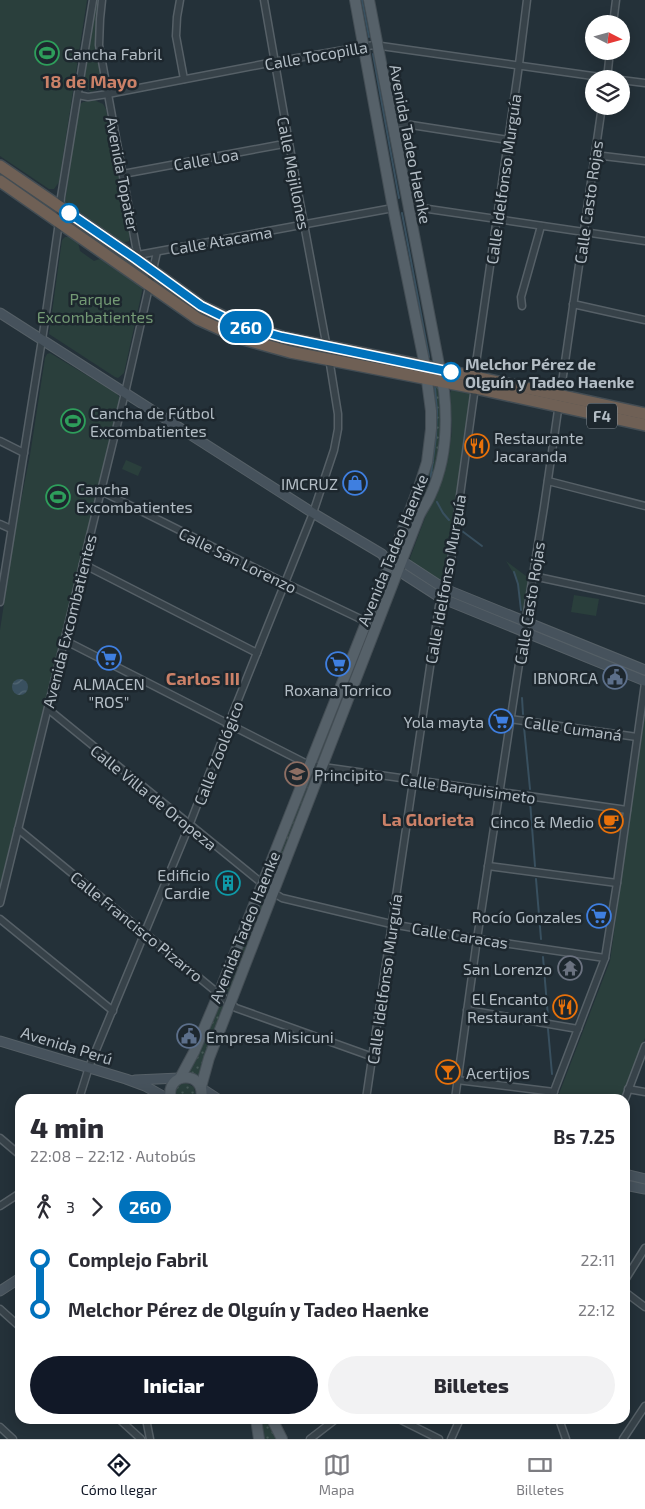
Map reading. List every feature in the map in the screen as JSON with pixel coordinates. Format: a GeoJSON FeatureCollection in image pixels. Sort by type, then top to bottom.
{"type":"FeatureCollection","features":[{"type":"Feature","properties":{"kind":"highway","name":"F4"},"geometry":{"type":"LineString","coordinates":[[0,166],[137,257],[201,306],[242,326],[282,337],[440,369],[474,383]]}},
{"type":"Feature","properties":{"kind":"highway","name":"F4"},"geometry":{"type":"LineString","coordinates":[[0,181],[198,319],[221,331],[259,345],[330,361],[442,382],[474,383],[559,401],[645,414]]}},
{"type":"Feature","properties":{"kind":"highway","name":"F4"},"geometry":{"type":"LineString","coordinates":[[559,401],[645,425]]}},
{"type":"Feature","properties":{"kind":"main road","name":"Avenida Tadeo Haenke"},"geometry":{"type":"LineString","coordinates":[[170,1094],[172,1085],[180,1078],[194,1052],[219,993],[391,559],[420,484],[426,462],[431,429],[427,379],[355,0]]}},
{"type":"Feature","properties":{"kind":"main road","name":"Avenida Tadeo Haenke"},"geometry":{"type":"LineString","coordinates":[[201,1094],[206,1067],[230,1003],[401,567],[419,516],[436,482],[444,452],[446,426],[440,369],[369,0]]}},
{"type":"Feature","properties":{"kind":"main road"},"geometry":{"type":"LineString","coordinates":[[180,1078],[192,1078],[201,1087]]}},
{"type":"Feature","properties":{"kind":"main road"},"geometry":{"type":"LineString","coordinates":[[257,1424],[259,1439]]}},
{"type":"Feature","properties":{"kind":"main road"},"geometry":{"type":"LineString","coordinates":[[274,1424],[282,1439]]}},
{"type":"Feature","properties":{"kind":"street"},"geometry":{"type":"LineString","coordinates":[[0,602],[42,340],[60,207],[93,0]]}},
{"type":"Feature","properties":{"kind":"street","name":"Avenida Topater"},"geometry":{"type":"LineString","coordinates":[[102,0],[99,45],[137,257]]}},
{"type":"Feature","properties":{"kind":"street"},"geometry":{"type":"LineString","coordinates":[[180,0],[176,36],[184,79]]}},
{"type":"Feature","properties":{"kind":"street","name":"Calle Mejillones"},"geometry":{"type":"LineString","coordinates":[[264,0],[327,346]]}},
{"type":"Feature","properties":{"kind":"street","name":"Calle Idelfonso Murguía"},"geometry":{"type":"LineString","coordinates":[[367,1094],[439,606],[448,582],[527,0]]}},
{"type":"Feature","properties":{"kind":"street"},"geometry":{"type":"LineString","coordinates":[[614,15],[616,0]]}},
{"type":"Feature","properties":{"kind":"street","name":"Calle Tocopilla"},"geometry":{"type":"LineString","coordinates":[[78,95],[88,97],[108,94],[363,46],[377,46],[585,75]]}},
{"type":"Feature","properties":{"kind":"street"},"geometry":{"type":"LineString","coordinates":[[630,81],[645,82]]}},
{"type":"Feature","properties":{"kind":"street","name":"Calle Casto Rojas"},"geometry":{"type":"LineString","coordinates":[[456,1094],[510,719],[548,481],[601,115]]}},
{"type":"Feature","properties":{"kind":"street"},"geometry":{"type":"LineString","coordinates":[[392,122],[508,140]]}},
{"type":"Feature","properties":{"kind":"street","name":"Calle Loa"},"geometry":{"type":"LineString","coordinates":[[123,174],[289,143]]}},
{"type":"Feature","properties":{"kind":"street"},"geometry":{"type":"LineString","coordinates":[[595,155],[645,161]]}},
{"type":"Feature","properties":{"kind":"street"},"geometry":{"type":"LineString","coordinates":[[408,206],[645,241]]}},
{"type":"Feature","properties":{"kind":"street","name":"Calle Atacama"},"geometry":{"type":"LineString","coordinates":[[137,257],[393,208]]}},
{"type":"Feature","properties":{"kind":"street"},"geometry":{"type":"LineString","coordinates":[[522,306],[520,297],[541,226]]}},
{"type":"Feature","properties":{"kind":"street","name":"Avenida Excombatientes"},"geometry":{"type":"LineString","coordinates":[[0,903],[125,393],[157,252]]}},
{"type":"Feature","properties":{"kind":"street"},"geometry":{"type":"LineString","coordinates":[[573,304],[645,320]]}},
{"type":"Feature","properties":{"kind":"street"},"geometry":{"type":"LineString","coordinates":[[0,314],[313,513],[391,559],[443,594],[524,627],[645,682],[605,958],[553,1094]]}},
{"type":"Feature","properties":{"kind":"street","name":"Calle Zoológico"},"geometry":{"type":"LineString","coordinates":[[81,1094],[89,1067],[190,826],[228,725],[313,513],[334,450],[338,429],[336,397],[327,346]]}},
{"type":"Feature","properties":{"kind":"street"},"geometry":{"type":"LineString","coordinates":[[0,441],[24,453]]}},
{"type":"Feature","properties":{"kind":"street"},"geometry":{"type":"LineString","coordinates":[[548,481],[645,506]]}},
{"type":"Feature","properties":{"kind":"street","name":"Calle San Lorenzo"},"geometry":{"type":"LineString","coordinates":[[101,491],[285,583],[377,626]]}},
{"type":"Feature","properties":{"kind":"street"},"geometry":{"type":"LineString","coordinates":[[0,524],[11,530]]}},
{"type":"Feature","properties":{"kind":"street"},"geometry":{"type":"LineString","coordinates":[[83,564],[257,653]]}},
{"type":"Feature","properties":{"kind":"street"},"geometry":{"type":"LineString","coordinates":[[533,576],[645,600]]}},
{"type":"Feature","properties":{"kind":"street"},"geometry":{"type":"LineString","coordinates":[[524,627],[645,670]]}},
{"type":"Feature","properties":{"kind":"street","name":"Calle Barquisimeto"},"geometry":{"type":"LineString","coordinates":[[64,640],[228,725],[309,764],[627,810]]}},
{"type":"Feature","properties":{"kind":"street","name":"Calle Villa de Oropeza"},"geometry":{"type":"LineString","coordinates":[[48,710],[261,883]]}},
{"type":"Feature","properties":{"kind":"street","name":"Calle Cumaná"},"geometry":{"type":"LineString","coordinates":[[510,719],[637,737]]}},
{"type":"Feature","properties":{"kind":"street","name":"Calle Francisco Pizarro"},"geometry":{"type":"LineString","coordinates":[[18,829],[236,1008],[373,1057]]}},
{"type":"Feature","properties":{"kind":"street"},"geometry":{"type":"LineString","coordinates":[[488,866],[617,884]]}},
{"type":"Feature","properties":{"kind":"street","name":"Calle Caracas"},"geometry":{"type":"LineString","coordinates":[[261,883],[282,898],[391,924],[605,958]]}},
{"type":"Feature","properties":{"kind":"street"},"geometry":{"type":"LineString","coordinates":[[0,919],[113,1011]]}},
{"type":"Feature","properties":{"kind":"street"},"geometry":{"type":"LineString","coordinates":[[467,1010],[578,1029]]}},
{"type":"Feature","properties":{"kind":"street","name":"Avenida Perú"},"geometry":{"type":"LineString","coordinates":[[0,1040],[126,1079],[160,1094]]}},
{"type":"Feature","properties":{"kind":"street"},"geometry":{"type":"LineString","coordinates":[[626,1094],[645,1046]]}},
{"type":"Feature","properties":{"kind":"street","name":"Avenida Perú"},"geometry":{"type":"LineString","coordinates":[[126,1079],[180,1078]]}},
{"type":"Feature","properties":{"kind":"street"},"geometry":{"type":"LineString","coordinates":[[457,1080],[540,1094]]}},
{"type":"Feature","properties":{"kind":"street"},"geometry":{"type":"LineString","coordinates":[[201,1087],[211,1094]]}},
{"type":"Feature","properties":{"kind":"street"},"geometry":{"type":"LineString","coordinates":[[628,1089],[645,1092]]}},
{"type":"Feature","properties":{"kind":"street"},"geometry":{"type":"LineString","coordinates":[[0,1138],[15,1151]]}},
{"type":"Feature","properties":{"kind":"street"},"geometry":{"type":"LineString","coordinates":[[630,1175],[645,1178]]}},
{"type":"Feature","properties":{"kind":"street"},"geometry":{"type":"LineString","coordinates":[[630,1186],[645,1189]]}},
{"type":"Feature","properties":{"kind":"street"},"geometry":{"type":"LineString","coordinates":[[0,1206],[15,1196]]}},
{"type":"Feature","properties":{"kind":"street"},"geometry":{"type":"LineString","coordinates":[[630,1272],[645,1248]]}},
{"type":"Feature","properties":{"kind":"street"},"geometry":{"type":"LineString","coordinates":[[0,1291],[15,1281]]}},
{"type":"Feature","properties":{"kind":"street"},"geometry":{"type":"LineString","coordinates":[[630,1296],[645,1306]]}},
{"type":"Feature","properties":{"kind":"street"},"geometry":{"type":"LineString","coordinates":[[0,1308],[15,1322]]}},
{"type":"Feature","properties":{"kind":"street"},"geometry":{"type":"LineString","coordinates":[[623,1439],[645,1406]]}},
{"type":"Feature","properties":{"kind":"street"},"geometry":{"type":"LineString","coordinates":[[124,1424],[141,1439]]}},
{"type":"Feature","properties":{"kind":"street"},"geometry":{"type":"LineString","coordinates":[[147,1424],[150,1439]]}},
{"type":"Feature","properties":{"kind":"street"},"geometry":{"type":"LineString","coordinates":[[310,1439],[330,1424]]}},
{"type":"Feature","properties":{"kind":"street"},"geometry":{"type":"LineString","coordinates":[[409,1424],[439,1439]]}},
{"type":"Feature","properties":{"kind":"street"},"geometry":{"type":"LineString","coordinates":[[451,1439],[458,1424]]}},
{"type":"Feature","properties":{"kind":"street"},"geometry":{"type":"LineString","coordinates":[[561,1424],[566,1439]]}},
{"type":"Feature","properties":{"kind":"street"},"geometry":{"type":"LineString","coordinates":[[0,1426],[13,1439]]}},
{"type":"Feature","properties":{"kind":"green space"},"geometry":{"type":"Polygon","coordinates":[[[0,0],[87,0],[59,182],[54,189],[49,189],[0,156],[0,0]]]}},
{"type":"Feature","properties":{"kind":"green space"},"geometry":{"type":"Polygon","coordinates":[[[97,0],[99,0],[97,52],[102,79],[101,85],[91,92],[84,86],[84,80],[97,0]]]}},
{"type":"Feature","properties":{"kind":"green space","name":"Parque Excombatientes"},"geometry":{"type":"Polygon","coordinates":[[[94,100],[103,104],[106,109],[130,234],[129,241],[122,243],[67,206],[65,202],[79,105],[83,102],[94,100]]]}},
{"type":"Feature","properties":{"kind":"green space"},"geometry":{"type":"Polygon","coordinates":[[[72,221],[146,272],[144,274],[70,223],[72,221]]]}},
{"type":"Feature","properties":{"kind":"green space","name":"Parque Excombatientes"},"geometry":{"type":"Polygon","coordinates":[[[65,237],[70,237],[78,242],[80,251],[94,261],[102,258],[143,287],[124,373],[118,378],[49,334],[62,240],[65,237]]]}},
{"type":"Feature","properties":{"kind":"green space","name":"Parque Excombatientes"},"geometry":{"type":"Polygon","coordinates":[[[50,353],[116,393],[120,398],[0,885],[0,630],[45,358],[50,353]]]}},
{"type":"Feature","properties":{"kind":"green space"},"geometry":{"type":"Polygon","coordinates":[[[432,383],[438,385],[441,426],[436,464],[400,555],[398,554],[417,505],[432,383]]]}},
{"type":"Feature","properties":{"kind":"green space"},"geometry":{"type":"Polygon","coordinates":[[[452,389],[470,393],[471,395],[445,580],[442,583],[411,562],[410,558],[437,491],[449,454],[452,430],[450,393],[452,389]]]}},
{"type":"Feature","properties":{"kind":"green space"},"geometry":{"type":"Polygon","coordinates":[[[126,460],[142,467],[138,476],[122,469],[126,460]]]}},
{"type":"Feature","properties":{"kind":"green space"},"geometry":{"type":"Polygon","coordinates":[[[506,561],[530,579],[523,614],[517,579],[506,561]]]}},
{"type":"Feature","properties":{"kind":"green space"},"geometry":{"type":"Polygon","coordinates":[[[574,595],[599,599],[596,616],[571,612],[574,595]]]}},
{"type":"Feature","properties":{"kind":"green space"},"geometry":{"type":"Polygon","coordinates":[[[368,631],[371,632],[320,758],[317,760],[368,631]]]}},
{"type":"Feature","properties":{"kind":"green space"},"geometry":{"type":"Polygon","coordinates":[[[645,711],[645,1038],[624,1094],[559,1094],[610,961],[645,711]]]}},
{"type":"Feature","properties":{"kind":"green space"},"geometry":{"type":"Polygon","coordinates":[[[312,770],[316,771],[275,878],[270,875],[312,770]]]}},
{"type":"Feature","properties":{"kind":"green space"},"geometry":{"type":"Polygon","coordinates":[[[261,897],[263,897],[265,902],[229,992],[227,992],[225,991],[261,897]]]}},
{"type":"Feature","properties":{"kind":"green space"},"geometry":{"type":"Polygon","coordinates":[[[217,1005],[222,1005],[223,1010],[199,1075],[189,1072],[217,1005]]]}},
{"type":"Feature","properties":{"kind":"green space"},"geometry":{"type":"Polygon","coordinates":[[[186,1083],[194,1087],[195,1094],[176,1094],[177,1088],[186,1083]]]}},
{"type":"Feature","properties":{"kind":"green space"},"geometry":{"type":"Polygon","coordinates":[[[262,1424],[270,1424],[277,1439],[265,1439],[262,1424]]]}},
{"type":"Feature","properties":{"kind":"water"},"geometry":{"type":"Polygon","coordinates":[[[20,679],[26,681],[28,687],[26,693],[20,695],[14,693],[12,687],[14,681],[20,679]]]}},
{"type":"Feature","properties":{"kind":"waterway"},"geometry":{"type":"LineString","coordinates":[[362,0],[369,37]]}},
{"type":"Feature","properties":{"kind":"waterway"},"geometry":{"type":"LineString","coordinates":[[373,54],[399,198]]}},
{"type":"Feature","properties":{"kind":"waterway"},"geometry":{"type":"LineString","coordinates":[[402,213],[429,357]]}},
{"type":"Feature","properties":{"kind":"waterway"},"geometry":{"type":"LineString","coordinates":[[430,482],[436,436],[437,411],[435,388]]}},
{"type":"Feature","properties":{"kind":"waterway"},"geometry":{"type":"LineString","coordinates":[[437,502],[449,520]]}},
{"type":"Feature","properties":{"kind":"waterway"},"geometry":{"type":"LineString","coordinates":[[462,531],[482,546]]}},
{"type":"Feature","properties":{"kind":"waterway"},"geometry":{"type":"LineString","coordinates":[[514,572],[518,584],[521,610]]}},
{"type":"Feature","properties":{"kind":"waterway"},"geometry":{"type":"LineString","coordinates":[[522,698],[523,714]]}},
{"type":"Feature","properties":{"kind":"waterway"},"geometry":{"type":"LineString","coordinates":[[524,727],[530,789]]}},
{"type":"Feature","properties":{"kind":"waterway"},"geometry":{"type":"LineString","coordinates":[[530,801],[535,866]]}},
{"type":"Feature","properties":{"kind":"waterway"},"geometry":{"type":"LineString","coordinates":[[536,879],[541,939]]}},
{"type":"Feature","properties":{"kind":"waterway"},"geometry":{"type":"LineString","coordinates":[[543,957],[548,1017]]}},
{"type":"Feature","properties":{"kind":"waterway"},"geometry":{"type":"LineString","coordinates":[[548,1029],[552,1074]]}},
{"type":"Feature","properties":{"kind":"waterway"},"geometry":{"type":"LineString","coordinates":[[630,1181],[643,1184]]}},
{"type":"Feature","properties":{"kind":"bus line","name":"260"},"geometry":{"type":"LineString","coordinates":[[69,213],[201,306],[242,326],[282,337],[451,372]]}},
{"type":"Feature","properties":{"kind":"place","name":"Cancha Fabril"},"geometry":{"type":"Point","coordinates":[47,53]}},
{"type":"Feature","properties":{"kind":"place","name":"Melchor Pérez de Olguín y Tadeo Haenke"},"geometry":{"type":"Point","coordinates":[451,372]}},
{"type":"Feature","properties":{"kind":"place","name":"Cancha de Fútbol Excombatientes"},"geometry":{"type":"Point","coordinates":[73,421]}},
{"type":"Feature","properties":{"kind":"place","name":"Restaurante Jacaranda"},"geometry":{"type":"Point","coordinates":[477,446]}},
{"type":"Feature","properties":{"kind":"place","name":"IMCRUZ"},"geometry":{"type":"Point","coordinates":[355,483]}},
{"type":"Feature","properties":{"kind":"place","name":"Cancha Excombatientes"},"geometry":{"type":"Point","coordinates":[58,497]}},
{"type":"Feature","properties":{"kind":"place","name":"ALMACEN \"ROS\""},"geometry":{"type":"Point","coordinates":[109,658]}},
{"type":"Feature","properties":{"kind":"place","name":"Roxana Torrico"},"geometry":{"type":"Point","coordinates":[338,664]}},
{"type":"Feature","properties":{"kind":"place","name":"IBNORCA"},"geometry":{"type":"Point","coordinates":[615,677]}},
{"type":"Feature","properties":{"kind":"place","name":"Yola mayta"},"geometry":{"type":"Point","coordinates":[501,721]}},
{"type":"Feature","properties":{"kind":"place","name":"Principito"},"geometry":{"type":"Point","coordinates":[297,774]}},
{"type":"Feature","properties":{"kind":"place","name":"Cinco & Medio"},"geometry":{"type":"Point","coordinates":[611,821]}},
{"type":"Feature","properties":{"kind":"place","name":"Edificio Cardie"},"geometry":{"type":"Point","coordinates":[228,883]}},
{"type":"Feature","properties":{"kind":"place","name":"Rocío Gonzales"},"geometry":{"type":"Point","coordinates":[599,916]}},
{"type":"Feature","properties":{"kind":"place","name":"San Lorenzo"},"geometry":{"type":"Point","coordinates":[570,968]}},
{"type":"Feature","properties":{"kind":"place","name":"El Encanto Restaurant"},"geometry":{"type":"Point","coordinates":[565,1007]}},
{"type":"Feature","properties":{"kind":"place","name":"Empresa Misicuni"},"geometry":{"type":"Point","coordinates":[189,1036]}},
{"type":"Feature","properties":{"kind":"place","name":"Acertijos"},"geometry":{"type":"Point","coordinates":[448,1072]}},
{"type":"Feature","properties":{"kind":"district","name":"18 de Mayo"},"geometry":{"type":"Point","coordinates":[90,81]}},
{"type":"Feature","properties":{"kind":"district","name":"Carlos III"},"geometry":{"type":"Point","coordinates":[203,678]}},
{"type":"Feature","properties":{"kind":"district","name":"La Glorieta"},"geometry":{"type":"Point","coordinates":[428,819]}}]}
